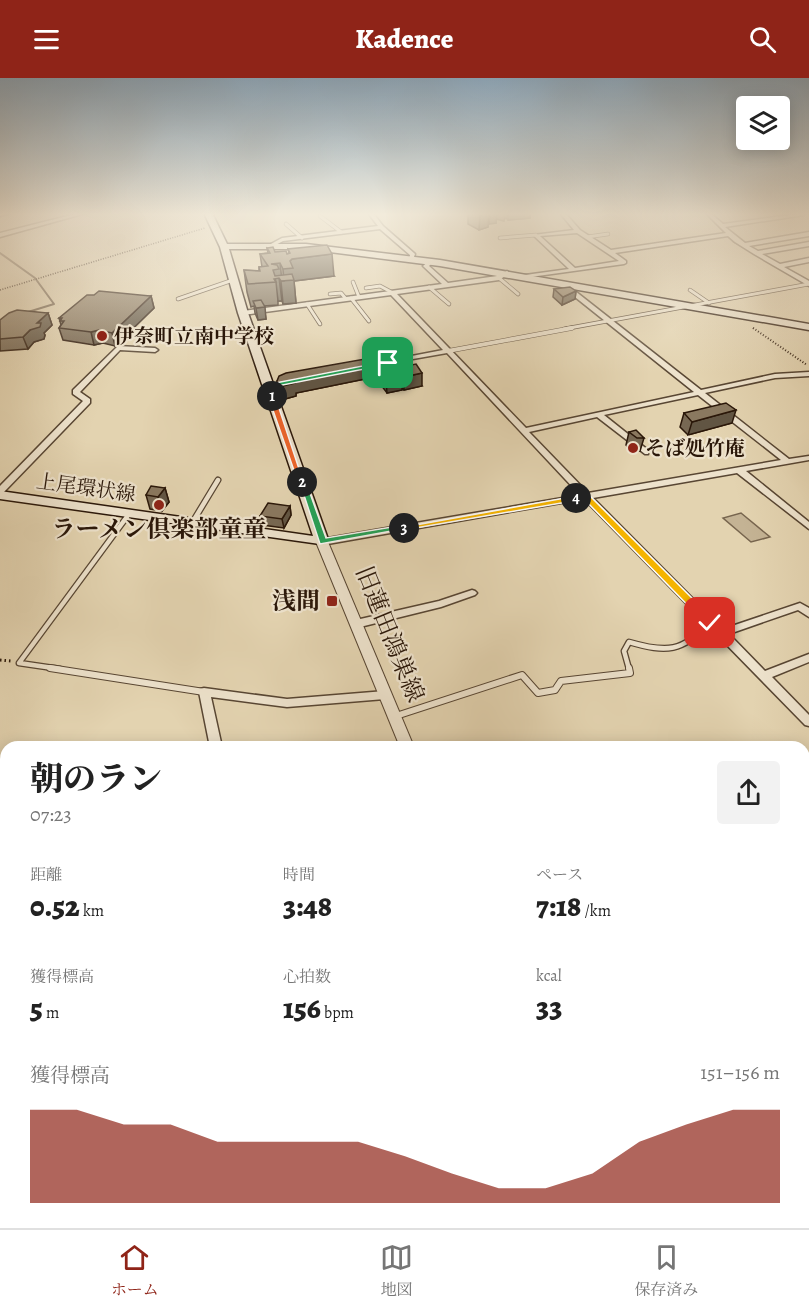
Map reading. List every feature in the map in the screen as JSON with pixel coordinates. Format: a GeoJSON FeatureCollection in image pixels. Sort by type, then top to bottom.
{"type":"FeatureCollection","features":[{"type":"Feature","properties":{"kind":"main road"},"geometry":{"type":"LineString","coordinates":[[229,267],[243,313],[274,384],[322,542]]}},
{"type":"Feature","properties":{"kind":"main road"},"geometry":{"type":"LineString","coordinates":[[454,267],[503,276],[525,277],[684,308],[809,327]]}},
{"type":"Feature","properties":{"kind":"main road","name":"上尾環状線"},"geometry":{"type":"LineString","coordinates":[[0,493],[322,542]]}},
{"type":"Feature","properties":{"kind":"street"},"geometry":{"type":"LineString","coordinates":[[427,267],[447,285]]}},
{"type":"Feature","properties":{"kind":"street"},"geometry":{"type":"LineString","coordinates":[[525,277],[590,267]]}},
{"type":"Feature","properties":{"kind":"street"},"geometry":{"type":"LineString","coordinates":[[780,267],[809,284]]}},
{"type":"Feature","properties":{"kind":"street"},"geometry":{"type":"LineString","coordinates":[[243,313],[503,276]]}},
{"type":"Feature","properties":{"kind":"street"},"geometry":{"type":"LineString","coordinates":[[572,287],[572,292],[788,462]]}},
{"type":"Feature","properties":{"kind":"street"},"geometry":{"type":"LineString","coordinates":[[393,293],[586,496],[809,722]]}},
{"type":"Feature","properties":{"kind":"street"},"geometry":{"type":"LineString","coordinates":[[0,493],[87,401],[76,392],[118,348],[155,350]]}},
{"type":"Feature","properties":{"kind":"street"},"geometry":{"type":"LineString","coordinates":[[369,366],[448,351]]}},
{"type":"Feature","properties":{"kind":"street"},"geometry":{"type":"LineString","coordinates":[[523,431],[775,376],[809,374]]}},
{"type":"Feature","properties":{"kind":"street"},"geometry":{"type":"LineString","coordinates":[[598,414],[645,452]]}},
{"type":"Feature","properties":{"kind":"street"},"geometry":{"type":"LineString","coordinates":[[322,542],[809,458]]}},
{"type":"Feature","properties":{"kind":"street"},"geometry":{"type":"LineString","coordinates":[[739,470],[809,526]]}},
{"type":"Feature","properties":{"kind":"street","name":"旧蓮田鴻巣線"},"geometry":{"type":"LineString","coordinates":[[322,542],[404,741]]}},
{"type":"Feature","properties":{"kind":"street"},"geometry":{"type":"LineString","coordinates":[[356,624],[441,604],[472,593]]}},
{"type":"Feature","properties":{"kind":"street"},"geometry":{"type":"LineString","coordinates":[[721,633],[800,606],[809,614]]}},
{"type":"Feature","properties":{"kind":"street"},"geometry":{"type":"LineString","coordinates":[[764,676],[809,658]]}},
{"type":"Feature","properties":{"kind":"street"},"geometry":{"type":"LineString","coordinates":[[215,741],[204,692],[287,703],[385,695]]}},
{"type":"Feature","properties":{"kind":"lane"},"geometry":{"type":"LineString","coordinates":[[503,276],[518,294]]}},
{"type":"Feature","properties":{"kind":"lane"},"geometry":{"type":"LineString","coordinates":[[178,299],[233,280]]}},
{"type":"Feature","properties":{"kind":"lane"},"geometry":{"type":"LineString","coordinates":[[352,282],[359,297]]}},
{"type":"Feature","properties":{"kind":"lane"},"geometry":{"type":"LineString","coordinates":[[448,351],[809,284]]}},
{"type":"Feature","properties":{"kind":"lane"},"geometry":{"type":"LineString","coordinates":[[366,288],[380,286],[393,293]]}},
{"type":"Feature","properties":{"kind":"lane"},"geometry":{"type":"LineString","coordinates":[[429,287],[449,304]]}},
{"type":"Feature","properties":{"kind":"lane"},"geometry":{"type":"LineString","coordinates":[[690,290],[709,303]]}},
{"type":"Feature","properties":{"kind":"lane"},"geometry":{"type":"LineString","coordinates":[[330,294],[341,293],[369,321]]}},
{"type":"Feature","properties":{"kind":"lane"},"geometry":{"type":"LineString","coordinates":[[307,304],[320,324]]}},
{"type":"Feature","properties":{"kind":"lane"},"geometry":{"type":"LineString","coordinates":[[192,523],[218,480]]}},
{"type":"Feature","properties":{"kind":"lane"},"geometry":{"type":"LineString","coordinates":[[129,514],[19,663],[204,692]]}},
{"type":"Feature","properties":{"kind":"lane"},"geometry":{"type":"LineString","coordinates":[[394,716],[522,675],[538,693],[555,690],[561,681],[630,673],[624,651],[629,642],[648,648],[676,650],[696,639],[710,623]]}},
{"type":"Feature","properties":{"kind":"path"},"geometry":{"type":"LineString","coordinates":[[0,290],[75,267]]}},
{"type":"Feature","properties":{"kind":"path"},"geometry":{"type":"LineString","coordinates":[[735,316],[809,366]]}},
{"type":"Feature","properties":{"kind":"shaded area"},"geometry":{"type":"Polygon","coordinates":[[[741,513],[770,537],[751,542],[723,518],[741,513]]]}},
{"type":"Feature","properties":{"kind":"building"},"geometry":{"type":"Polygon","coordinates":[[[259,267],[278,267],[279,269],[273,270],[275,276],[292,274],[294,280],[281,281],[279,278],[274,279],[276,282],[248,284],[244,270],[260,271],[259,267]]]}},
{"type":"Feature","properties":{"kind":"building"},"geometry":{"type":"Polygon","coordinates":[[[570,287],[576,291],[563,297],[554,289],[570,287]]]}},
{"type":"Feature","properties":{"kind":"building"},"geometry":{"type":"Polygon","coordinates":[[[99,291],[151,296],[112,333],[59,328],[64,321],[60,321],[62,318],[59,318],[87,295],[94,295],[99,291]]]}},
{"type":"Feature","properties":{"kind":"building"},"geometry":{"type":"Polygon","coordinates":[[[261,300],[265,307],[256,308],[253,301],[261,300]]]}},
{"type":"Feature","properties":{"kind":"building"},"geometry":{"type":"Polygon","coordinates":[[[17,310],[48,313],[37,323],[41,323],[40,327],[30,330],[23,337],[0,339],[0,320],[17,310]]]}},
{"type":"Feature","properties":{"kind":"building"},"geometry":{"type":"Polygon","coordinates":[[[382,356],[388,362],[378,364],[383,371],[395,368],[402,377],[386,380],[374,364],[293,380],[295,383],[283,386],[277,381],[279,376],[286,373],[382,356]]]}},
{"type":"Feature","properties":{"kind":"building"},"geometry":{"type":"Polygon","coordinates":[[[416,364],[422,373],[404,377],[397,368],[416,364]]]}},
{"type":"Feature","properties":{"kind":"building"},"geometry":{"type":"Polygon","coordinates":[[[726,403],[736,410],[692,422],[684,413],[726,403]]]}},
{"type":"Feature","properties":{"kind":"building"},"geometry":{"type":"Polygon","coordinates":[[[636,430],[644,438],[637,438],[629,432],[636,430]]]}},
{"type":"Feature","properties":{"kind":"building"},"geometry":{"type":"Polygon","coordinates":[[[151,486],[165,488],[158,497],[146,495],[151,486]]]}},
{"type":"Feature","properties":{"kind":"building"},"geometry":{"type":"Polygon","coordinates":[[[268,503],[290,506],[282,519],[260,516],[268,503]]]}},
{"type":"Feature","properties":{"kind":"waterway"},"geometry":{"type":"LineString","coordinates":[[19,267],[35,278],[54,304],[28,312]]}},
{"type":"Feature","properties":{"kind":"waterway"},"geometry":{"type":"LineString","coordinates":[[776,267],[809,286]]}},
{"type":"Feature","properties":{"kind":"place","name":"伊奈町立南中学校"},"geometry":{"type":"Point","coordinates":[102,336]}},
{"type":"Feature","properties":{"kind":"place","name":"そば処竹庵"},"geometry":{"type":"Point","coordinates":[633,448]}},
{"type":"Feature","properties":{"kind":"place","name":"ラーメン倶楽部童童"},"geometry":{"type":"Point","coordinates":[159,505]}},
{"type":"Feature","properties":{"kind":"place","name":"浅間"},"geometry":{"type":"Point","coordinates":[332,601]}},
{"type":"Feature","properties":{"kind":"route"},"geometry":{"type":"LineString","coordinates":[[388,363],[268,385],[322,542],[586,496],[710,623]]}}]}
